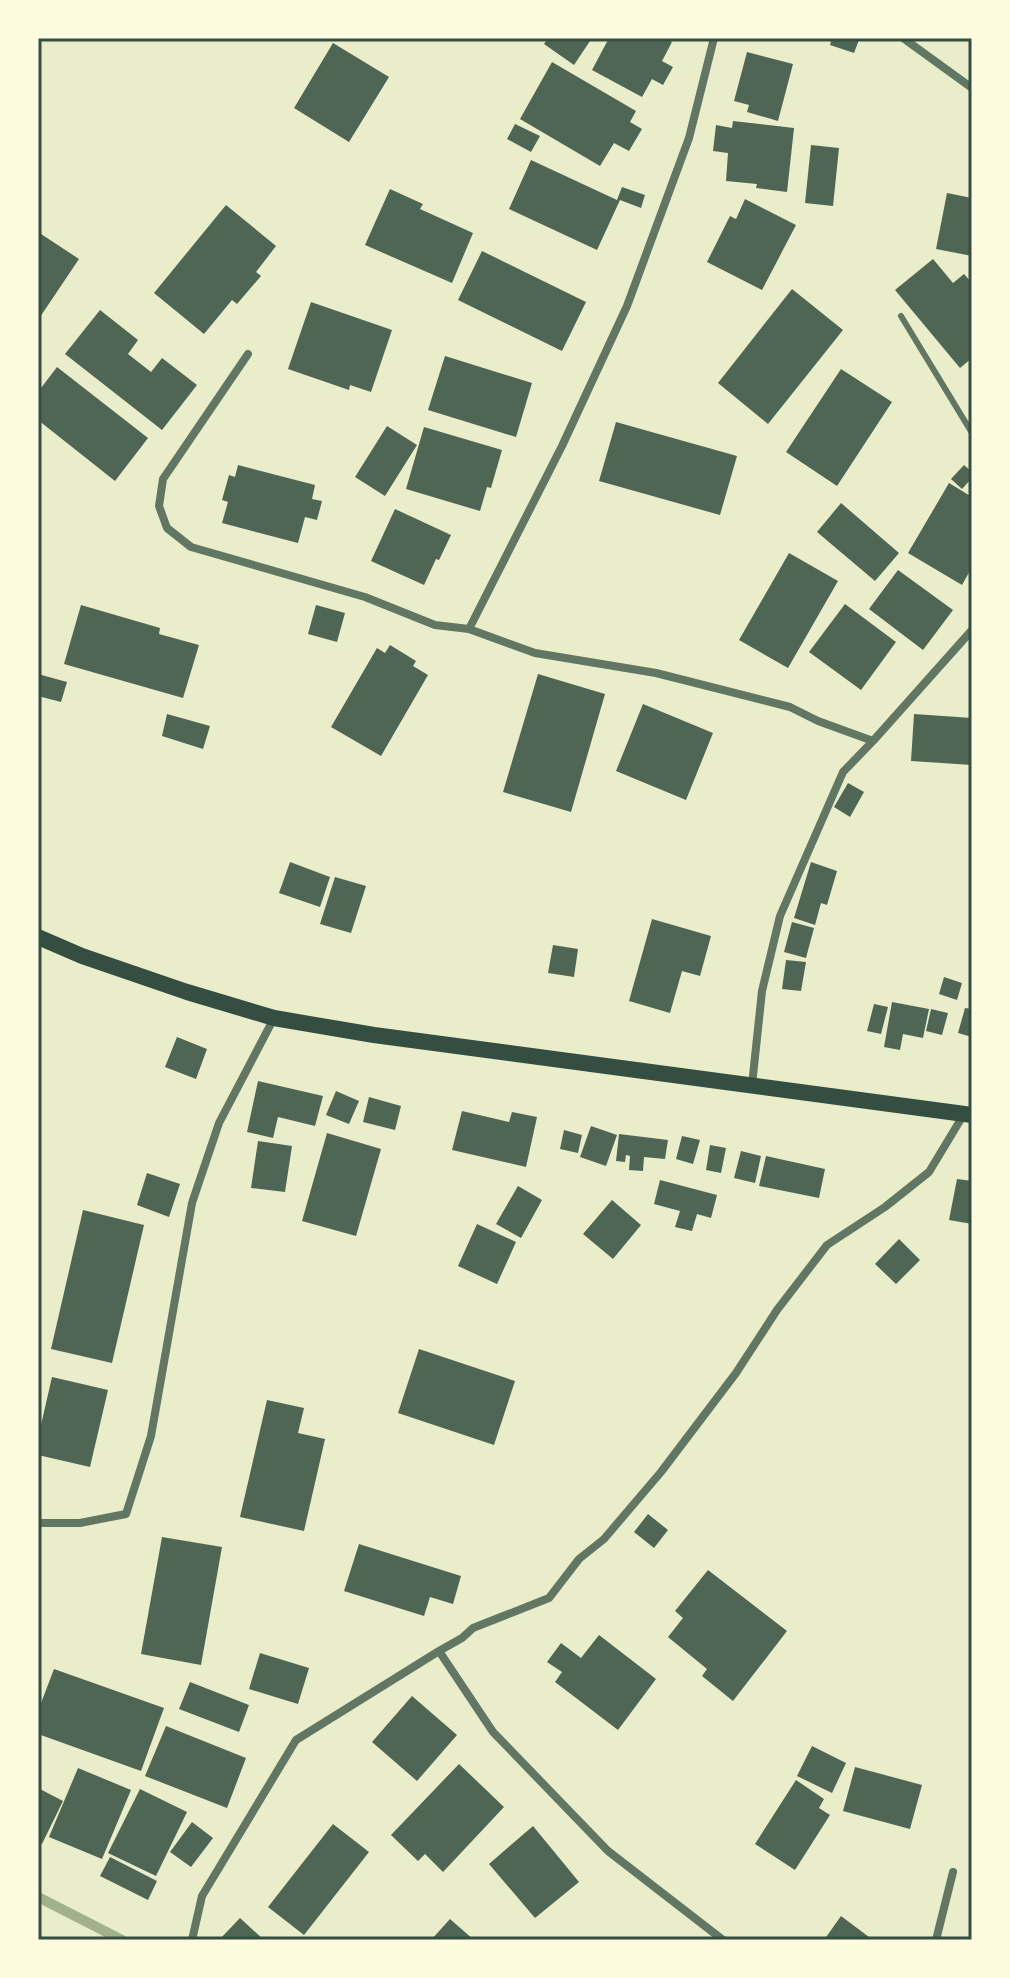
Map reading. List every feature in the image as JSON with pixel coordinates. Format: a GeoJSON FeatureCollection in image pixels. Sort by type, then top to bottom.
{"type":"FeatureCollection","features":[{"type":"Feature","properties":{"kind":"main road"},"geometry":{"type":"LineString","coordinates":[[38,937],[112,967],[274,1018],[374,1035],[968,1114]]}},
{"type":"Feature","properties":{"kind":"street"},"geometry":{"type":"LineString","coordinates":[[469,629],[562,446],[627,306],[689,138],[714,38]]}},
{"type":"Feature","properties":{"kind":"street"},"geometry":{"type":"LineString","coordinates":[[903,38],[972,88]]}},
{"type":"Feature","properties":{"kind":"street"},"geometry":{"type":"LineString","coordinates":[[248,354],[163,479],[159,506],[167,528],[191,547],[365,597],[435,625],[469,629],[535,653],[656,673],[790,707],[873,741]]}},
{"type":"Feature","properties":{"kind":"street"},"geometry":{"type":"LineString","coordinates":[[751,1086],[762,991],[780,916],[843,772],[972,630]]}},
{"type":"Feature","properties":{"kind":"street"},"geometry":{"type":"LineString","coordinates":[[38,1523],[80,1523],[126,1514],[151,1436],[192,1203],[219,1123],[274,1018]]}},
{"type":"Feature","properties":{"kind":"street"},"geometry":{"type":"LineString","coordinates":[[192,1940],[202,1896],[296,1740],[462,1638],[473,1628],[549,1598],[579,1559],[604,1539],[661,1472],[827,1245],[885,1207],[929,1172],[968,1114]]}},
{"type":"Feature","properties":{"kind":"street"},"geometry":{"type":"LineString","coordinates":[[439,1651],[493,1732],[608,1851],[723,1940]]}},
{"type":"Feature","properties":{"kind":"street"},"geometry":{"type":"LineString","coordinates":[[936,1940],[953,1872]]}},
{"type":"Feature","properties":{"kind":"lane"},"geometry":{"type":"LineString","coordinates":[[901,316],[972,433]]}},
{"type":"Feature","properties":{"kind":"building"},"geometry":{"type":"Polygon","coordinates":[[[548,38],[592,38],[574,65],[544,44],[548,38]]]}},
{"type":"Feature","properties":{"kind":"building"},"geometry":{"type":"Polygon","coordinates":[[[609,38],[666,38],[672,42],[662,61],[673,67],[663,85],[652,79],[642,97],[592,70],[609,38]]]}},
{"type":"Feature","properties":{"kind":"building"},"geometry":{"type":"Polygon","coordinates":[[[832,38],[859,40],[854,53],[830,45],[832,38]]]}},
{"type":"Feature","properties":{"kind":"building"},"geometry":{"type":"Polygon","coordinates":[[[333,43],[389,77],[349,142],[294,108],[333,43]]]}},
{"type":"Feature","properties":{"kind":"building"},"geometry":{"type":"Polygon","coordinates":[[[747,52],[793,64],[778,121],[747,112],[749,105],[734,101],[747,52]]]}},
{"type":"Feature","properties":{"kind":"building"},"geometry":{"type":"Polygon","coordinates":[[[552,62],[636,111],[630,122],[642,129],[629,151],[614,143],[600,166],[520,119],[552,62]]]}},
{"type":"Feature","properties":{"kind":"building"},"geometry":{"type":"Polygon","coordinates":[[[733,121],[794,128],[787,192],[756,188],[757,184],[726,181],[728,153],[713,151],[716,125],[732,128],[733,121]]]}},
{"type":"Feature","properties":{"kind":"building"},"geometry":{"type":"Polygon","coordinates":[[[515,124],[540,136],[531,152],[507,139],[515,124]]]}},
{"type":"Feature","properties":{"kind":"building"},"geometry":{"type":"Polygon","coordinates":[[[811,145],[839,148],[833,206],[805,203],[811,145]]]}},
{"type":"Feature","properties":{"kind":"building"},"geometry":{"type":"Polygon","coordinates":[[[531,160],[617,200],[622,187],[645,195],[641,208],[620,200],[597,250],[509,209],[531,160]]]}},
{"type":"Feature","properties":{"kind":"building"},"geometry":{"type":"Polygon","coordinates":[[[390,189],[423,204],[420,209],[473,233],[452,283],[365,245],[390,189]]]}},
{"type":"Feature","properties":{"kind":"building"},"geometry":{"type":"Polygon","coordinates":[[[947,193],[972,198],[972,256],[936,249],[947,193]]]}},
{"type":"Feature","properties":{"kind":"building"},"geometry":{"type":"Polygon","coordinates":[[[745,199],[796,225],[762,290],[707,262],[730,216],[736,219],[745,199]]]}},
{"type":"Feature","properties":{"kind":"building"},"geometry":{"type":"Polygon","coordinates":[[[226,205],[276,246],[256,272],[261,276],[237,304],[232,300],[204,334],[154,293],[226,205]]]}},
{"type":"Feature","properties":{"kind":"building"},"geometry":{"type":"Polygon","coordinates":[[[38,232],[79,259],[38,320],[38,232]]]}},
{"type":"Feature","properties":{"kind":"building"},"geometry":{"type":"Polygon","coordinates":[[[482,251],[586,302],[562,351],[458,300],[482,251]]]}},
{"type":"Feature","properties":{"kind":"building"},"geometry":{"type":"Polygon","coordinates":[[[933,259],[953,283],[964,274],[972,283],[972,358],[960,368],[895,290],[933,259]]]}},
{"type":"Feature","properties":{"kind":"building"},"geometry":{"type":"Polygon","coordinates":[[[792,289],[843,330],[768,424],[718,383],[792,289]]]}},
{"type":"Feature","properties":{"kind":"building"},"geometry":{"type":"Polygon","coordinates":[[[311,302],[392,330],[371,392],[350,385],[349,390],[288,369],[311,302]]]}},
{"type":"Feature","properties":{"kind":"building"},"geometry":{"type":"Polygon","coordinates":[[[100,310],[138,340],[128,354],[151,372],[162,358],[197,385],[162,430],[65,354],[100,310]]]}},
{"type":"Feature","properties":{"kind":"building"},"geometry":{"type":"Polygon","coordinates":[[[445,356],[532,383],[516,437],[428,410],[445,356]]]}},
{"type":"Feature","properties":{"kind":"building"},"geometry":{"type":"Polygon","coordinates":[[[57,367],[148,438],[115,481],[38,420],[38,392],[57,367]]]}},
{"type":"Feature","properties":{"kind":"building"},"geometry":{"type":"Polygon","coordinates":[[[841,369],[892,402],[837,486],[786,452],[841,369]]]}},
{"type":"Feature","properties":{"kind":"building"},"geometry":{"type":"Polygon","coordinates":[[[616,422],[737,456],[720,515],[599,481],[616,422]]]}},
{"type":"Feature","properties":{"kind":"building"},"geometry":{"type":"Polygon","coordinates":[[[387,426],[417,445],[385,496],[355,477],[387,426]]]}},
{"type":"Feature","properties":{"kind":"building"},"geometry":{"type":"Polygon","coordinates":[[[424,427],[502,450],[491,488],[487,487],[480,511],[406,489],[424,427]]]}},
{"type":"Feature","properties":{"kind":"building"},"geometry":{"type":"Polygon","coordinates":[[[238,465],[315,485],[312,499],[322,501],[317,520],[305,517],[298,543],[222,523],[228,502],[222,500],[229,475],[235,477],[238,465]]]}},
{"type":"Feature","properties":{"kind":"building"},"geometry":{"type":"Polygon","coordinates":[[[964,465],[972,472],[972,478],[962,489],[951,479],[964,465]]]}},
{"type":"Feature","properties":{"kind":"building"},"geometry":{"type":"Polygon","coordinates":[[[949,483],[972,497],[972,567],[962,585],[908,553],[949,483]]]}},
{"type":"Feature","properties":{"kind":"building"},"geometry":{"type":"Polygon","coordinates":[[[841,503],[899,553],[875,581],[817,532],[841,503]]]}},
{"type":"Feature","properties":{"kind":"building"},"geometry":{"type":"Polygon","coordinates":[[[395,509],[451,535],[424,585],[371,561],[395,509]]]}},
{"type":"Feature","properties":{"kind":"building"},"geometry":{"type":"Polygon","coordinates":[[[789,553],[838,581],[788,668],[739,640],[789,553]]]}},
{"type":"Feature","properties":{"kind":"building"},"geometry":{"type":"Polygon","coordinates":[[[898,570],[953,610],[923,650],[869,609],[898,570]]]}},
{"type":"Feature","properties":{"kind":"building"},"geometry":{"type":"Polygon","coordinates":[[[845,604],[896,642],[861,690],[809,652],[845,604]]]}},
{"type":"Feature","properties":{"kind":"building"},"geometry":{"type":"Polygon","coordinates":[[[81,605],[160,628],[159,634],[199,645],[183,698],[64,664],[81,605]]]}},
{"type":"Feature","properties":{"kind":"building"},"geometry":{"type":"Polygon","coordinates":[[[316,605],[345,613],[337,642],[308,634],[316,605]]]}},
{"type":"Feature","properties":{"kind":"building"},"geometry":{"type":"Polygon","coordinates":[[[390,645],[416,661],[413,666],[428,675],[381,756],[331,727],[377,648],[385,653],[390,645]]]}},
{"type":"Feature","properties":{"kind":"building"},"geometry":{"type":"Polygon","coordinates":[[[38,674],[67,682],[61,702],[38,696],[38,674]]]}},
{"type":"Feature","properties":{"kind":"building"},"geometry":{"type":"Polygon","coordinates":[[[538,674],[605,694],[571,812],[503,792],[538,674]]]}},
{"type":"Feature","properties":{"kind":"building"},"geometry":{"type":"Polygon","coordinates":[[[643,704],[713,733],[686,800],[616,771],[643,704]]]}},
{"type":"Feature","properties":{"kind":"building"},"geometry":{"type":"Polygon","coordinates":[[[167,714],[210,726],[203,749],[162,736],[167,714]]]}},
{"type":"Feature","properties":{"kind":"building"},"geometry":{"type":"Polygon","coordinates":[[[914,714],[972,718],[972,765],[911,761],[914,714]]]}},
{"type":"Feature","properties":{"kind":"building"},"geometry":{"type":"Polygon","coordinates":[[[848,783],[864,792],[850,817],[834,807],[848,783]]]}},
{"type":"Feature","properties":{"kind":"building"},"geometry":{"type":"Polygon","coordinates":[[[290,862],[330,877],[320,907],[279,893],[290,862]]]}},
{"type":"Feature","properties":{"kind":"building"},"geometry":{"type":"Polygon","coordinates":[[[811,862],[837,871],[827,905],[821,903],[815,925],[794,918],[811,862]]]}},
{"type":"Feature","properties":{"kind":"building"},"geometry":{"type":"Polygon","coordinates":[[[335,877],[366,886],[351,933],[320,924],[335,877]]]}},
{"type":"Feature","properties":{"kind":"building"},"geometry":{"type":"Polygon","coordinates":[[[652,919],[711,936],[700,976],[682,971],[670,1013],[629,1001],[652,919]]]}},
{"type":"Feature","properties":{"kind":"building"},"geometry":{"type":"Polygon","coordinates":[[[792,922],[814,928],[806,958],[784,952],[792,922]]]}},
{"type":"Feature","properties":{"kind":"building"},"geometry":{"type":"Polygon","coordinates":[[[553,945],[578,949],[574,977],[548,973],[553,945]]]}},
{"type":"Feature","properties":{"kind":"building"},"geometry":{"type":"Polygon","coordinates":[[[786,960],[806,962],[801,991],[782,989],[786,960]]]}},
{"type":"Feature","properties":{"kind":"building"},"geometry":{"type":"Polygon","coordinates":[[[944,977],[962,983],[957,1000],[939,994],[944,977]]]}},
{"type":"Feature","properties":{"kind":"building"},"geometry":{"type":"Polygon","coordinates":[[[892,1002],[929,1009],[923,1038],[903,1034],[900,1050],[884,1047],[892,1002]]]}},
{"type":"Feature","properties":{"kind":"building"},"geometry":{"type":"Polygon","coordinates":[[[874,1004],[888,1007],[881,1034],[867,1031],[874,1004]]]}},
{"type":"Feature","properties":{"kind":"building"},"geometry":{"type":"Polygon","coordinates":[[[965,1008],[972,1009],[972,1037],[958,1033],[965,1008]]]}},
{"type":"Feature","properties":{"kind":"building"},"geometry":{"type":"Polygon","coordinates":[[[931,1009],[948,1013],[942,1035],[926,1031],[931,1009]]]}},
{"type":"Feature","properties":{"kind":"building"},"geometry":{"type":"Polygon","coordinates":[[[177,1037],[207,1049],[196,1079],[165,1067],[177,1037]]]}},
{"type":"Feature","properties":{"kind":"building"},"geometry":{"type":"Polygon","coordinates":[[[258,1081],[323,1096],[315,1126],[278,1117],[273,1138],[247,1132],[258,1081]]]}},
{"type":"Feature","properties":{"kind":"building"},"geometry":{"type":"Polygon","coordinates":[[[336,1091],[359,1101],[349,1124],[326,1115],[336,1091]]]}},
{"type":"Feature","properties":{"kind":"building"},"geometry":{"type":"Polygon","coordinates":[[[369,1097],[401,1106],[395,1130],[363,1122],[369,1097]]]}},
{"type":"Feature","properties":{"kind":"building"},"geometry":{"type":"Polygon","coordinates":[[[462,1111],[509,1122],[512,1112],[537,1117],[526,1167],[452,1150],[462,1111]]]}},
{"type":"Feature","properties":{"kind":"building"},"geometry":{"type":"Polygon","coordinates":[[[591,1126],[617,1135],[606,1166],[580,1157],[591,1126]]]}},
{"type":"Feature","properties":{"kind":"building"},"geometry":{"type":"Polygon","coordinates":[[[564,1130],[582,1135],[578,1153],[560,1149],[564,1130]]]}},
{"type":"Feature","properties":{"kind":"building"},"geometry":{"type":"Polygon","coordinates":[[[327,1133],[381,1149],[356,1236],[302,1221],[327,1133]]]}},
{"type":"Feature","properties":{"kind":"building"},"geometry":{"type":"Polygon","coordinates":[[[619,1134],[668,1140],[665,1159],[644,1157],[643,1171],[629,1170],[630,1156],[626,1155],[625,1162],[616,1161],[619,1134]]]}},
{"type":"Feature","properties":{"kind":"building"},"geometry":{"type":"Polygon","coordinates":[[[682,1136],[700,1140],[693,1164],[676,1159],[682,1136]]]}},
{"type":"Feature","properties":{"kind":"building"},"geometry":{"type":"Polygon","coordinates":[[[258,1141],[292,1146],[285,1192],[251,1188],[258,1141]]]}},
{"type":"Feature","properties":{"kind":"building"},"geometry":{"type":"Polygon","coordinates":[[[710,1145],[726,1148],[721,1173],[706,1170],[710,1145]]]}},
{"type":"Feature","properties":{"kind":"building"},"geometry":{"type":"Polygon","coordinates":[[[741,1151],[761,1156],[755,1183],[734,1178],[741,1151]]]}},
{"type":"Feature","properties":{"kind":"building"},"geometry":{"type":"Polygon","coordinates":[[[766,1156],[825,1169],[819,1198],[759,1186],[766,1156]]]}},
{"type":"Feature","properties":{"kind":"building"},"geometry":{"type":"Polygon","coordinates":[[[147,1173],[180,1184],[169,1217],[137,1205],[147,1173]]]}},
{"type":"Feature","properties":{"kind":"building"},"geometry":{"type":"Polygon","coordinates":[[[957,1179],[972,1181],[972,1224],[949,1220],[957,1179]]]}},
{"type":"Feature","properties":{"kind":"building"},"geometry":{"type":"Polygon","coordinates":[[[660,1180],[717,1195],[711,1218],[697,1214],[692,1231],[675,1227],[680,1211],[654,1204],[660,1180]]]}},
{"type":"Feature","properties":{"kind":"building"},"geometry":{"type":"Polygon","coordinates":[[[518,1186],[542,1200],[521,1238],[496,1224],[518,1186]]]}},
{"type":"Feature","properties":{"kind":"building"},"geometry":{"type":"Polygon","coordinates":[[[612,1200],[641,1225],[613,1259],[583,1234],[612,1200]]]}},
{"type":"Feature","properties":{"kind":"building"},"geometry":{"type":"Polygon","coordinates":[[[83,1210],[144,1225],[112,1363],[51,1349],[83,1210]]]}},
{"type":"Feature","properties":{"kind":"building"},"geometry":{"type":"Polygon","coordinates":[[[477,1224],[516,1242],[497,1284],[458,1266],[477,1224]]]}},
{"type":"Feature","properties":{"kind":"building"},"geometry":{"type":"Polygon","coordinates":[[[899,1239],[920,1260],[896,1284],[875,1264],[899,1239]]]}},
{"type":"Feature","properties":{"kind":"building"},"geometry":{"type":"Polygon","coordinates":[[[419,1349],[515,1381],[494,1445],[398,1413],[419,1349]]]}},
{"type":"Feature","properties":{"kind":"building"},"geometry":{"type":"Polygon","coordinates":[[[52,1377],[108,1390],[90,1467],[38,1455],[38,1438],[52,1377]]]}},
{"type":"Feature","properties":{"kind":"building"},"geometry":{"type":"Polygon","coordinates":[[[267,1400],[304,1408],[298,1433],[325,1439],[304,1531],[240,1517],[267,1400]]]}},
{"type":"Feature","properties":{"kind":"building"},"geometry":{"type":"Polygon","coordinates":[[[648,1514],[668,1530],[654,1548],[634,1532],[648,1514]]]}},
{"type":"Feature","properties":{"kind":"building"},"geometry":{"type":"Polygon","coordinates":[[[162,1537],[222,1547],[201,1665],[141,1654],[162,1537]]]}},
{"type":"Feature","properties":{"kind":"building"},"geometry":{"type":"Polygon","coordinates":[[[359,1544],[461,1576],[453,1604],[430,1597],[424,1616],[344,1591],[359,1544]]]}},
{"type":"Feature","properties":{"kind":"building"},"geometry":{"type":"Polygon","coordinates":[[[708,1570],[787,1631],[733,1701],[702,1676],[707,1669],[668,1637],[683,1618],[675,1611],[708,1570]]]}},
{"type":"Feature","properties":{"kind":"building"},"geometry":{"type":"Polygon","coordinates":[[[599,1635],[656,1679],[618,1730],[555,1682],[562,1672],[547,1662],[561,1643],[581,1658],[599,1635]]]}},
{"type":"Feature","properties":{"kind":"building"},"geometry":{"type":"Polygon","coordinates":[[[260,1653],[309,1668],[298,1704],[249,1689],[260,1653]]]}},
{"type":"Feature","properties":{"kind":"building"},"geometry":{"type":"Polygon","coordinates":[[[54,1669],[164,1708],[141,1771],[38,1734],[38,1711],[54,1669]]]}},
{"type":"Feature","properties":{"kind":"building"},"geometry":{"type":"Polygon","coordinates":[[[190,1682],[249,1705],[239,1732],[179,1709],[190,1682]]]}},
{"type":"Feature","properties":{"kind":"building"},"geometry":{"type":"Polygon","coordinates":[[[412,1696],[457,1735],[417,1781],[372,1742],[412,1696]]]}},
{"type":"Feature","properties":{"kind":"building"},"geometry":{"type":"Polygon","coordinates":[[[166,1726],[246,1758],[227,1808],[145,1776],[166,1726]]]}},
{"type":"Feature","properties":{"kind":"building"},"geometry":{"type":"Polygon","coordinates":[[[812,1746],[846,1763],[832,1793],[797,1776],[812,1746]]]}},
{"type":"Feature","properties":{"kind":"building"},"geometry":{"type":"Polygon","coordinates":[[[459,1764],[504,1807],[443,1872],[425,1854],[418,1861],[391,1835],[459,1764]]]}},
{"type":"Feature","properties":{"kind":"building"},"geometry":{"type":"Polygon","coordinates":[[[855,1767],[922,1785],[910,1829],[843,1811],[855,1767]]]}},
{"type":"Feature","properties":{"kind":"building"},"geometry":{"type":"Polygon","coordinates":[[[78,1768],[131,1790],[102,1859],[49,1837],[78,1768]]]}},
{"type":"Feature","properties":{"kind":"building"},"geometry":{"type":"Polygon","coordinates":[[[796,1780],[824,1799],[819,1808],[830,1815],[795,1870],[755,1844],[796,1780]]]}},
{"type":"Feature","properties":{"kind":"building"},"geometry":{"type":"Polygon","coordinates":[[[38,1788],[63,1801],[42,1844],[38,1842],[38,1788]]]}},
{"type":"Feature","properties":{"kind":"building"},"geometry":{"type":"Polygon","coordinates":[[[140,1789],[187,1812],[156,1876],[108,1853],[140,1789]]]}},
{"type":"Feature","properties":{"kind":"building"},"geometry":{"type":"Polygon","coordinates":[[[192,1822],[213,1838],[191,1867],[170,1852],[192,1822]]]}},
{"type":"Feature","properties":{"kind":"building"},"geometry":{"type":"Polygon","coordinates":[[[333,1824],[369,1852],[304,1935],[268,1907],[333,1824]]]}},
{"type":"Feature","properties":{"kind":"building"},"geometry":{"type":"Polygon","coordinates":[[[533,1826],[579,1882],[535,1918],[489,1864],[533,1826]]]}},
{"type":"Feature","properties":{"kind":"building"},"geometry":{"type":"Polygon","coordinates":[[[110,1857],[157,1881],[148,1900],[100,1876],[110,1857]]]}},
{"type":"Feature","properties":{"kind":"building"},"geometry":{"type":"Polygon","coordinates":[[[841,1916],[873,1940],[824,1940],[841,1916]]]}},
{"type":"Feature","properties":{"kind":"building"},"geometry":{"type":"Polygon","coordinates":[[[240,1918],[264,1940],[219,1940],[240,1918]]]}},
{"type":"Feature","properties":{"kind":"building"},"geometry":{"type":"Polygon","coordinates":[[[450,1919],[474,1940],[431,1940],[450,1919]]]}},
{"type":"Feature","properties":{"kind":"waterway"},"geometry":{"type":"LineString","coordinates":[[38,1897],[122,1940]]}}]}
